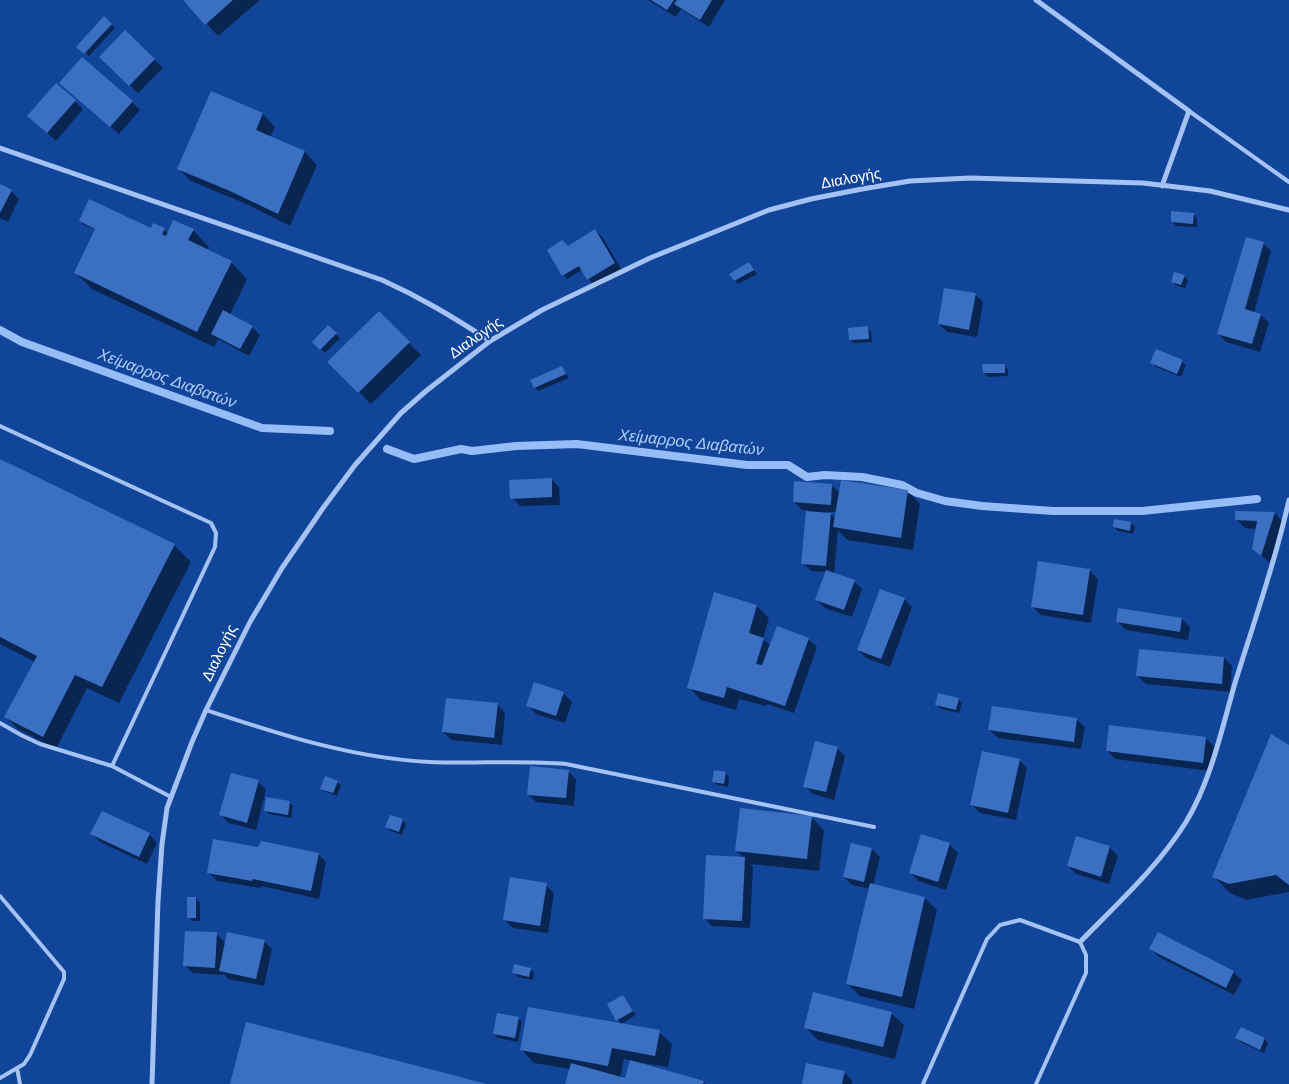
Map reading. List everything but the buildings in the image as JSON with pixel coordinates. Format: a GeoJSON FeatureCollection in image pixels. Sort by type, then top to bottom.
{"type":"FeatureCollection","features":[{"type":"Feature","properties":{"kind":"street"},"geometry":{"type":"LineString","coordinates":[[1036,0],[1189,111],[1162,186]]}},
{"type":"Feature","properties":{"kind":"street"},"geometry":{"type":"LineString","coordinates":[[0,148],[382,280],[446,312],[490,341]]}},
{"type":"Feature","properties":{"kind":"street","name":"Διαλογής"},"geometry":{"type":"LineString","coordinates":[[152,1084],[162,844],[167,808],[192,742],[250,622],[282,568],[355,465],[401,412],[426,390],[490,341],[542,310],[650,258],[769,210],[811,199],[910,182],[970,178],[1086,181],[1162,186],[1210,192],[1289,210]]}},
{"type":"Feature","properties":{"kind":"street"},"geometry":{"type":"LineString","coordinates":[[1080,942],[1138,883],[1185,823],[1196,805],[1218,742],[1276,550],[1289,500]]}},
{"type":"Feature","properties":{"kind":"lane"},"geometry":{"type":"LineString","coordinates":[[1189,111],[1289,182]]}},
{"type":"Feature","properties":{"kind":"lane"},"geometry":{"type":"LineString","coordinates":[[0,426],[211,523],[216,534],[215,547],[112,766]]}},
{"type":"Feature","properties":{"kind":"lane"},"geometry":{"type":"LineString","coordinates":[[206,710],[303,741],[361,754],[428,762],[532,761],[566,764],[874,827]]}},
{"type":"Feature","properties":{"kind":"lane"},"geometry":{"type":"LineString","coordinates":[[0,723],[40,744],[112,766],[171,797]]}},
{"type":"Feature","properties":{"kind":"lane"},"geometry":{"type":"LineString","coordinates":[[0,896],[64,972],[64,979],[30,1055],[24,1064],[0,1078]]}},
{"type":"Feature","properties":{"kind":"lane"},"geometry":{"type":"LineString","coordinates":[[923,1084],[987,939],[1000,925],[1020,920],[1080,942],[1086,955],[1086,973],[1036,1084]]}},
{"type":"Feature","properties":{"kind":"lane"},"geometry":{"type":"LineString","coordinates":[[17,1068],[20,1084]]}},
{"type":"Feature","properties":{"kind":"waterway","name":"Χείμαρρος Διαβατών"},"geometry":{"type":"LineString","coordinates":[[0,330],[22,342],[262,428],[330,431]]}},
{"type":"Feature","properties":{"kind":"waterway","name":"Χείμαρρος Διαβατών"},"geometry":{"type":"LineString","coordinates":[[387,449],[414,459],[461,449],[472,451],[516,446],[577,444],[747,465],[788,465],[807,477],[825,475],[862,477],[902,485],[917,493],[945,501],[982,506],[1053,511],[1142,511],[1257,499]]}}]}
